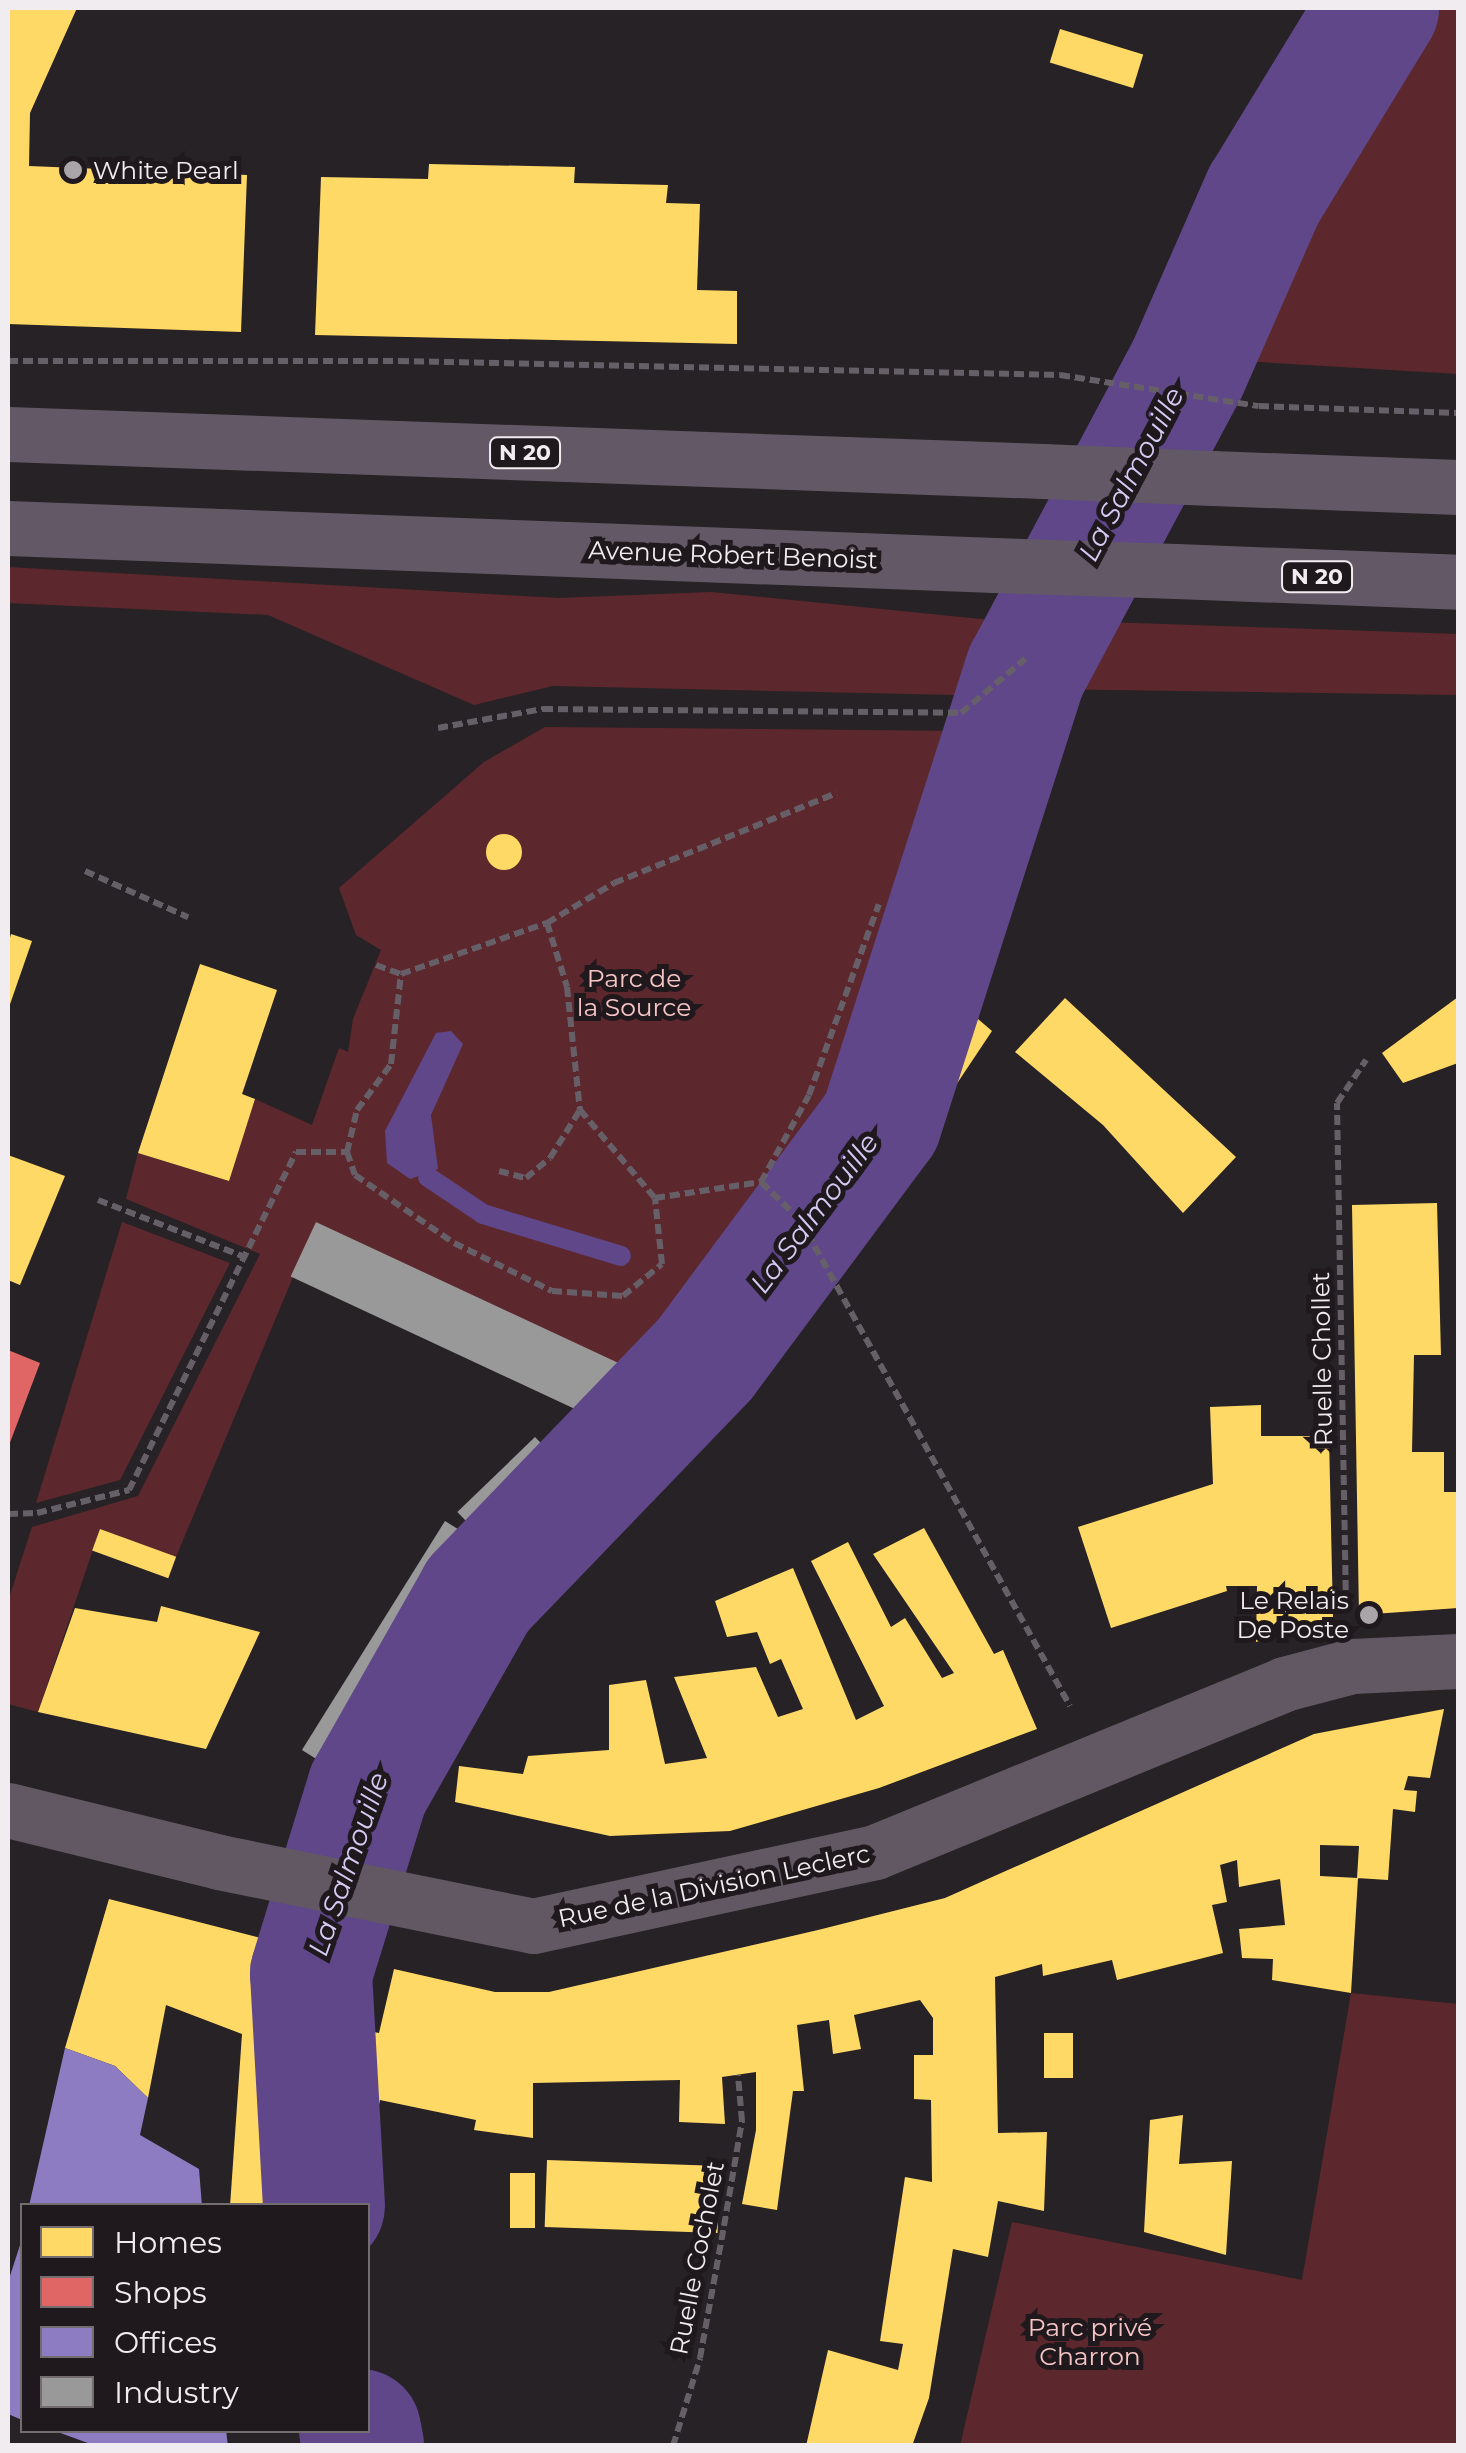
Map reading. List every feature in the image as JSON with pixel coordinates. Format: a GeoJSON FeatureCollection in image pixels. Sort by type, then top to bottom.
{"type":"FeatureCollection","features":[{"type":"Feature","properties":{"kind":"main road","name":"N 20"},"geometry":{"type":"LineString","coordinates":[[8,434],[1458,488]]}},
{"type":"Feature","properties":{"kind":"main road","name":"Avenue Robert Benoist"},"geometry":{"type":"LineString","coordinates":[[8,528],[1458,582]]}},
{"type":"Feature","properties":{"kind":"street","name":"Rue de la Division Leclerc"},"geometry":{"type":"LineString","coordinates":[[9,1815],[532,1926],[875,1852],[1284,1684],[1352,1666],[1458,1661]]}},
{"type":"Feature","properties":{"kind":"path"},"geometry":{"type":"LineString","coordinates":[[8,362],[399,362],[1060,375],[1259,406],[1458,413]]}},
{"type":"Feature","properties":{"kind":"path"},"geometry":{"type":"LineString","coordinates":[[438,728],[544,709],[961,713],[1026,659]]}},
{"type":"Feature","properties":{"kind":"path"},"geometry":{"type":"LineString","coordinates":[[376,965],[401,974],[548,923],[614,883],[836,794]]}},
{"type":"Feature","properties":{"kind":"path"},"geometry":{"type":"LineString","coordinates":[[85,870],[188,917]]}},
{"type":"Feature","properties":{"kind":"path"},"geometry":{"type":"LineString","coordinates":[[761,1182],[809,1095],[879,904]]}},
{"type":"Feature","properties":{"kind":"path"},"geometry":{"type":"LineString","coordinates":[[401,974],[391,1064],[357,1110],[347,1152],[355,1176],[421,1220],[552,1292],[622,1296],[662,1264],[655,1198],[580,1110],[567,987],[548,923]]}},
{"type":"Feature","properties":{"kind":"path","name":"Ruelle Chollet"},"geometry":{"type":"LineString","coordinates":[[1352,1666],[1338,1103],[1366,1060]]}},
{"type":"Feature","properties":{"kind":"path"},"geometry":{"type":"LineString","coordinates":[[499,1170],[526,1178],[550,1158],[580,1110]]}},
{"type":"Feature","properties":{"kind":"path"},"geometry":{"type":"LineString","coordinates":[[8,1514],[36,1514],[128,1490],[296,1152],[347,1152]]}},
{"type":"Feature","properties":{"kind":"path"},"geometry":{"type":"LineString","coordinates":[[655,1198],[761,1182]]}},
{"type":"Feature","properties":{"kind":"path"},"geometry":{"type":"LineString","coordinates":[[761,1182],[800,1220],[816,1246],[989,1570],[1102,1759]]}},
{"type":"Feature","properties":{"kind":"path"},"geometry":{"type":"LineString","coordinates":[[98,1200],[245,1256]]}},
{"type":"Feature","properties":{"kind":"path","name":"Ruelle Cocholet"},"geometry":{"type":"LineString","coordinates":[[673,2446],[700,2358],[724,2226],[742,2121],[738,2074]]}},
{"type":"Feature","properties":{"kind":"green space"},"geometry":{"type":"Polygon","coordinates":[[[1378,8],[1458,8],[1458,374],[1193,358],[1264,194],[1378,8]]]}},
{"type":"Feature","properties":{"kind":"green space"},"geometry":{"type":"Polygon","coordinates":[[[8,567],[559,598],[711,592],[1021,623],[1010,654],[955,695],[553,686],[474,705],[268,615],[8,603],[8,567]]]}},
{"type":"Feature","properties":{"kind":"green space"},"geometry":{"type":"Polygon","coordinates":[[[1077,621],[1458,634],[1458,695],[1040,689],[1077,621]]]}},
{"type":"Feature","properties":{"kind":"green space","name":"Parc de la Source"},"geometry":{"type":"Polygon","coordinates":[[[545,727],[962,731],[912,974],[851,1138],[666,1388],[316,1222],[176,1557],[100,1529],[38,1712],[8,1704],[8,1601],[32,1527],[138,1496],[260,1254],[126,1199],[138,1153],[228,1181],[255,1099],[312,1125],[339,1048],[348,1052],[353,1019],[381,950],[356,935],[339,888],[484,762],[545,727]]]}},
{"type":"Feature","properties":{"kind":"green space"},"geometry":{"type":"Polygon","coordinates":[[[122,1222],[230,1263],[120,1480],[36,1503],[122,1222]]]}},
{"type":"Feature","properties":{"kind":"green space","name":"Parc privé Charron"},"geometry":{"type":"Polygon","coordinates":[[[1351,1993],[1458,2004],[1458,2445],[960,2446],[1012,2222],[1302,2280],[1351,1993]]]}},
{"type":"Feature","properties":{"kind":"shaded area"},"geometry":{"type":"Polygon","coordinates":[[[451,1031],[463,1044],[431,1115],[438,1169],[410,1179],[387,1163],[385,1131],[436,1033],[451,1031]]]}},
{"type":"Feature","properties":{"kind":"building: Homes","name":"White Pearl"},"geometry":{"type":"Polygon","coordinates":[[[8,8],[77,8],[30,113],[29,166],[247,175],[241,332],[8,324],[8,8]]]}},
{"type":"Feature","properties":{"kind":"building: Homes"},"geometry":{"type":"Polygon","coordinates":[[[1060,29],[1143,54],[1133,88],[1050,62],[1060,29]]]}},
{"type":"Feature","properties":{"kind":"building: Homes"},"geometry":{"type":"Polygon","coordinates":[[[429,164],[575,167],[574,183],[668,185],[666,203],[700,204],[697,290],[737,291],[737,344],[315,335],[321,177],[428,179],[429,164]]]}},
{"type":"Feature","properties":{"kind":"building: Homes"},"geometry":{"type":"Polygon","coordinates":[[[504,834],[517,839],[522,852],[517,865],[504,870],[491,865],[486,852],[491,839],[504,834]]]}},
{"type":"Feature","properties":{"kind":"building: Homes"},"geometry":{"type":"Polygon","coordinates":[[[11,934],[32,941],[8,1010],[8,945],[11,934]]]}},
{"type":"Feature","properties":{"kind":"building: Homes"},"geometry":{"type":"Polygon","coordinates":[[[200,964],[277,990],[242,1094],[255,1099],[229,1181],[138,1153],[200,964]]]}},
{"type":"Feature","properties":{"kind":"building: Homes"},"geometry":{"type":"Polygon","coordinates":[[[950,995],[992,1031],[956,1085],[928,1068],[950,995]]]}},
{"type":"Feature","properties":{"kind":"building: Homes"},"geometry":{"type":"Polygon","coordinates":[[[1458,997],[1458,1063],[1403,1083],[1382,1053],[1458,997]]]}},
{"type":"Feature","properties":{"kind":"building: Homes"},"geometry":{"type":"Polygon","coordinates":[[[1065,998],[1236,1157],[1183,1213],[1103,1125],[1015,1052],[1065,998]]]}},
{"type":"Feature","properties":{"kind":"building: Homes"},"geometry":{"type":"Polygon","coordinates":[[[8,1155],[65,1176],[20,1285],[8,1280],[8,1155]]]}},
{"type":"Feature","properties":{"kind":"building: Homes"},"geometry":{"type":"Polygon","coordinates":[[[1437,1203],[1441,1355],[1414,1355],[1412,1452],[1444,1452],[1444,1492],[1458,1492],[1458,1608],[1359,1615],[1352,1205],[1437,1203]]]}},
{"type":"Feature","properties":{"kind":"building: Homes"},"geometry":{"type":"Polygon","coordinates":[[[1261,1405],[1261,1436],[1329,1436],[1333,1617],[1256,1642],[1257,1586],[1226,1586],[1227,1591],[1111,1628],[1078,1527],[1213,1484],[1210,1407],[1261,1405]]]}},
{"type":"Feature","properties":{"kind":"building: Homes"},"geometry":{"type":"Polygon","coordinates":[[[924,1528],[994,1654],[1003,1650],[1037,1729],[879,1788],[730,1831],[610,1836],[455,1802],[459,1766],[523,1774],[528,1756],[609,1750],[609,1685],[646,1680],[665,1764],[707,1758],[674,1677],[756,1667],[778,1717],[803,1709],[781,1659],[770,1664],[757,1632],[727,1637],[715,1601],[793,1568],[856,1720],[884,1706],[811,1561],[848,1542],[891,1627],[905,1618],[942,1678],[954,1673],[873,1554],[924,1528]]]}},
{"type":"Feature","properties":{"kind":"building: Homes"},"geometry":{"type":"Polygon","coordinates":[[[100,1529],[176,1557],[168,1578],[92,1551],[100,1529]]]}},
{"type":"Feature","properties":{"kind":"building: Homes"},"geometry":{"type":"Polygon","coordinates":[[[161,1606],[260,1632],[206,1749],[38,1712],[75,1608],[157,1622],[161,1606]]]}},
{"type":"Feature","properties":{"kind":"building: Homes"},"geometry":{"type":"Polygon","coordinates":[[[1444,1709],[1430,1778],[1408,1776],[1404,1790],[1417,1791],[1415,1812],[1393,1809],[1388,1880],[1358,1878],[1351,1993],[1272,1980],[1273,1959],[1242,1958],[1239,1929],[1285,1925],[1280,1879],[1239,1887],[1237,1860],[1220,1865],[1227,1902],[1212,1905],[1223,1953],[1117,1980],[1112,1960],[1043,1976],[1042,1964],[995,1977],[998,2133],[1047,2132],[1044,2211],[998,2201],[988,2257],[953,2249],[929,2398],[912,2446],[806,2446],[828,2350],[898,2370],[903,2344],[880,2341],[905,2177],[932,2182],[931,2100],[914,2099],[914,2055],[933,2055],[933,2018],[920,2000],[854,2015],[861,2049],[833,2054],[829,2020],[797,2025],[804,2091],[793,2091],[777,2210],[742,2204],[756,2130],[756,2072],[722,2077],[725,2124],[679,2122],[680,2080],[533,2083],[533,2138],[474,2130],[476,2120],[380,2100],[366,2166],[339,2161],[342,2026],[379,2033],[394,1969],[495,1992],[549,1992],[818,1930],[945,1898],[1314,1734],[1444,1709]],[[1320,1845],[1320,1876],[1357,1878],[1359,1846],[1320,1845]]]}},
{"type":"Feature","properties":{"kind":"building: Homes"},"geometry":{"type":"Polygon","coordinates":[[[109,1899],[292,1946],[282,2046],[293,2203],[230,2203],[242,2034],[166,2005],[148,2098],[115,2066],[65,2048],[109,1899]]]}},
{"type":"Feature","properties":{"kind":"building: Homes"},"geometry":{"type":"Polygon","coordinates":[[[1044,2033],[1073,2033],[1073,2078],[1044,2078],[1044,2033]]]}},
{"type":"Feature","properties":{"kind":"building: Homes"},"geometry":{"type":"Polygon","coordinates":[[[1183,2115],[1179,2164],[1232,2161],[1226,2255],[1144,2232],[1150,2120],[1183,2115]]]}},
{"type":"Feature","properties":{"kind":"building: Homes"},"geometry":{"type":"Polygon","coordinates":[[[547,2160],[720,2166],[718,2233],[545,2227],[547,2160]]]}},
{"type":"Feature","properties":{"kind":"building: Homes"},"geometry":{"type":"Polygon","coordinates":[[[510,2173],[535,2173],[535,2228],[510,2228],[510,2173]]]}},
{"type":"Feature","properties":{"kind":"building: Shops"},"geometry":{"type":"Polygon","coordinates":[[[8,1350],[40,1363],[8,1448],[8,1350]]]}},
{"type":"Feature","properties":{"kind":"building: Offices"},"geometry":{"type":"Polygon","coordinates":[[[65,2048],[115,2066],[148,2098],[140,2135],[199,2169],[202,2203],[30,2203],[65,2048]]]}},
{"type":"Feature","properties":{"kind":"building: Offices"},"geometry":{"type":"Polygon","coordinates":[[[20,2245],[20,2419],[8,2414],[8,2282],[20,2245]]]}},
{"type":"Feature","properties":{"kind":"building: Offices"},"geometry":{"type":"Polygon","coordinates":[[[60,2433],[226,2433],[228,2446],[96,2446],[60,2433]]]}},
{"type":"Feature","properties":{"kind":"building: Industry"},"geometry":{"type":"Polygon","coordinates":[[[316,1222],[667,1386],[641,1440],[291,1276],[316,1222]]]}},
{"type":"Feature","properties":{"kind":"building: Industry"},"geometry":{"type":"Polygon","coordinates":[[[535,1437],[573,1477],[496,1552],[457,1512],[535,1437]]]}},
{"type":"Feature","properties":{"kind":"building: Industry"},"geometry":{"type":"Polygon","coordinates":[[[445,1521],[494,1552],[351,1781],[302,1750],[445,1521]]]}},
{"type":"Feature","properties":{"kind":"waterway","name":"La Salmouille"},"geometry":{"type":"LineString","coordinates":[[324,2203],[311,1973],[368,1789],[478,1595],[705,1359],[881,1122],[1026,671],[1187,370],[1264,195],[1378,8]]}},
{"type":"Feature","properties":{"kind":"waterway"},"geometry":{"type":"LineString","coordinates":[[428,1177],[483,1214],[621,1256]]}},
{"type":"Feature","properties":{"kind":"waterway","name":"La Salmouille"},"geometry":{"type":"LineString","coordinates":[[361,2433],[363,2446]]}},
{"type":"Feature","properties":{"kind":"place","name":"White Pearl"},"geometry":{"type":"Point","coordinates":[73,170]}},
{"type":"Feature","properties":{"kind":"place","name":"Le Relais De Poste"},"geometry":{"type":"Point","coordinates":[1369,1615]}}]}
